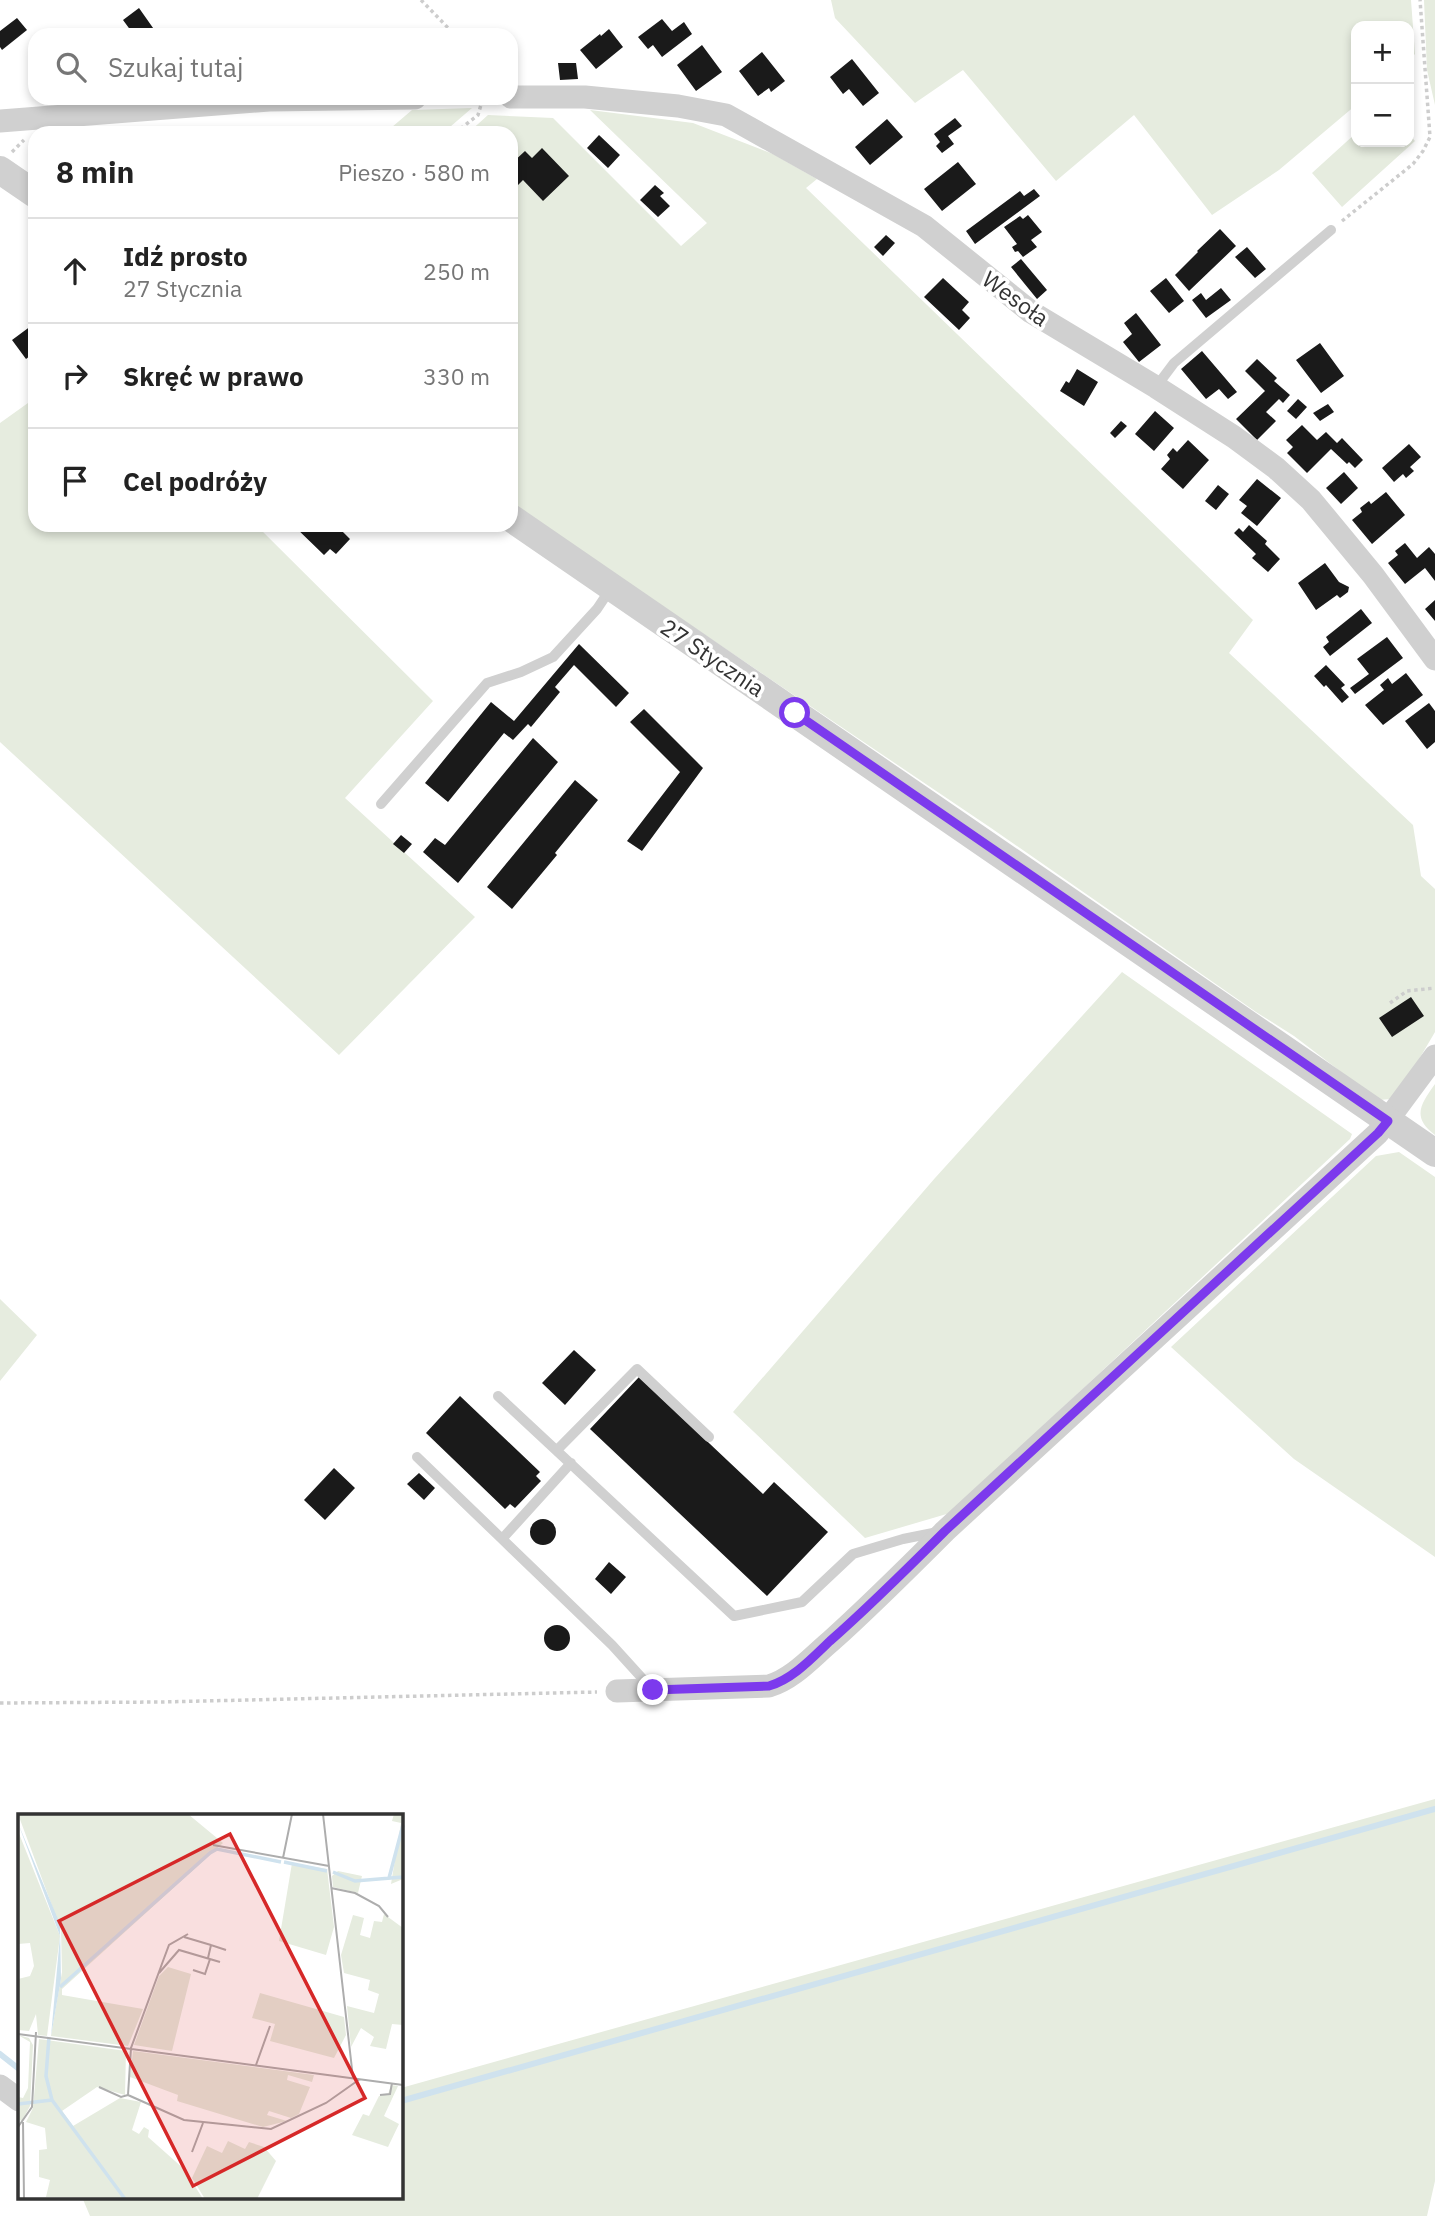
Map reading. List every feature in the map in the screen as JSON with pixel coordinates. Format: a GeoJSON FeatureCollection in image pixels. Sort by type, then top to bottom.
{"type":"FeatureCollection","features":[{"type":"Feature","properties":{"kind":"street","name":"Wesoła"},"geometry":{"type":"LineString","coordinates":[[518,97],[585,97],[678,106],[726,115],[924,226],[1031,312],[1156,387],[1234,437],[1276,468],[1311,500],[1373,575],[1435,659]]}},
{"type":"Feature","properties":{"kind":"street"},"geometry":{"type":"LineString","coordinates":[[0,121],[205,105]]}},
{"type":"Feature","properties":{"kind":"street"},"geometry":{"type":"LineString","coordinates":[[3,180],[28,191]]}},
{"type":"Feature","properties":{"kind":"street","name":"27 Stycznia"},"geometry":{"type":"LineString","coordinates":[[518,523],[1435,1153]]}},
{"type":"Feature","properties":{"kind":"street"},"geometry":{"type":"LineString","coordinates":[[617,1691],[769,1686],[780,1683],[810,1660],[877,1600],[945,1531],[1378,1133],[1435,1056]]}},
{"type":"Feature","properties":{"kind":"street"},"geometry":{"type":"LineString","coordinates":[[0,2086],[18,2100]]}},
{"type":"Feature","properties":{"kind":"lane"},"geometry":{"type":"LineString","coordinates":[[1156,387],[1174,363],[1331,230]]}},
{"type":"Feature","properties":{"kind":"lane"},"geometry":{"type":"LineString","coordinates":[[381,804],[487,683],[554,657],[612,588]]}},
{"type":"Feature","properties":{"kind":"lane"},"geometry":{"type":"LineString","coordinates":[[557,1450],[637,1369],[709,1437]]}},
{"type":"Feature","properties":{"kind":"lane"},"geometry":{"type":"LineString","coordinates":[[498,1396],[734,1616],[802,1602],[853,1554],[903,1539],[945,1531]]}},
{"type":"Feature","properties":{"kind":"lane"},"geometry":{"type":"LineString","coordinates":[[417,1457],[612,1645],[653,1690]]}},
{"type":"Feature","properties":{"kind":"lane"},"geometry":{"type":"LineString","coordinates":[[502,1539],[571,1463]]}},
{"type":"Feature","properties":{"kind":"path"},"geometry":{"type":"LineString","coordinates":[[421,0],[448,28]]}},
{"type":"Feature","properties":{"kind":"path"},"geometry":{"type":"LineString","coordinates":[[1331,230],[1413,164],[1430,137],[1420,0]]}},
{"type":"Feature","properties":{"kind":"path"},"geometry":{"type":"LineString","coordinates":[[464,126],[478,115],[481,105]]}},
{"type":"Feature","properties":{"kind":"path"},"geometry":{"type":"LineString","coordinates":[[1390,1003],[1407,991],[1435,988]]}},
{"type":"Feature","properties":{"kind":"path"},"geometry":{"type":"LineString","coordinates":[[0,1703],[160,1702],[617,1691]]}},
{"type":"Feature","properties":{"kind":"shaded area"},"geometry":{"type":"Polygon","coordinates":[[[831,0],[1411,0],[1413,21],[1351,21],[1351,109],[1279,170],[1212,215],[1134,115],[1056,181],[963,70],[915,103],[835,18],[831,0]]]}},
{"type":"Feature","properties":{"kind":"shaded area"},"geometry":{"type":"Polygon","coordinates":[[[1424,0],[1435,0],[1435,105],[1427,70],[1424,0]]]}},
{"type":"Feature","properties":{"kind":"shaded area"},"geometry":{"type":"Polygon","coordinates":[[[472,108],[451,126],[393,126],[412,110],[472,108]]]}},
{"type":"Feature","properties":{"kind":"shaded area"},"geometry":{"type":"Polygon","coordinates":[[[590,110],[693,123],[773,154],[817,179],[806,188],[1253,620],[1229,653],[1413,825],[1421,876],[1435,889],[1435,1032],[1402,1088],[1391,1099],[1378,1100],[1294,1036],[518,509],[518,126],[476,126],[488,115],[553,118],[681,246],[707,223],[590,110]]]}},
{"type":"Feature","properties":{"kind":"shaded area"},"geometry":{"type":"Polygon","coordinates":[[[1351,138],[1351,147],[1408,147],[1342,207],[1312,173],[1351,138]]]}},
{"type":"Feature","properties":{"kind":"shaded area"},"geometry":{"type":"Polygon","coordinates":[[[28,403],[28,532],[263,532],[433,701],[345,798],[475,917],[339,1055],[0,742],[0,423],[28,403]]]}},
{"type":"Feature","properties":{"kind":"shaded area"},"geometry":{"type":"Polygon","coordinates":[[[1122,972],[1352,1134],[1350,1139],[950,1513],[865,1538],[733,1412],[935,1178],[1122,972]]]}},
{"type":"Feature","properties":{"kind":"shaded area"},"geometry":{"type":"Polygon","coordinates":[[[1435,1084],[1435,1135],[1423,1122],[1421,1110],[1435,1084]]]}},
{"type":"Feature","properties":{"kind":"shaded area"},"geometry":{"type":"Polygon","coordinates":[[[1399,1152],[1435,1177],[1435,1557],[1294,1459],[1171,1347],[1376,1156],[1399,1152]]]}},
{"type":"Feature","properties":{"kind":"shaded area"},"geometry":{"type":"Polygon","coordinates":[[[0,1299],[37,1335],[0,1381],[0,1299]]]}},
{"type":"Feature","properties":{"kind":"shaded area"},"geometry":{"type":"Polygon","coordinates":[[[1435,1799],[1435,2181],[1427,2216],[90,2216],[82,2198],[402,2198],[402,2088],[1435,1799]]]}},
{"type":"Feature","properties":{"kind":"building"},"geometry":{"type":"Polygon","coordinates":[[[139,8],[153,28],[129,28],[123,20],[139,8]]]}},
{"type":"Feature","properties":{"kind":"building"},"geometry":{"type":"Polygon","coordinates":[[[17,18],[27,30],[2,50],[0,31],[17,18]]]}},
{"type":"Feature","properties":{"kind":"building"},"geometry":{"type":"Polygon","coordinates":[[[662,19],[672,31],[684,22],[692,34],[662,57],[653,45],[648,49],[638,37],[662,19]]]}},
{"type":"Feature","properties":{"kind":"building"},"geometry":{"type":"Polygon","coordinates":[[[609,29],[623,47],[596,69],[580,50],[609,29]]]}},
{"type":"Feature","properties":{"kind":"building"},"geometry":{"type":"Polygon","coordinates":[[[702,45],[722,72],[696,91],[677,65],[702,45]]]}},
{"type":"Feature","properties":{"kind":"building"},"geometry":{"type":"Polygon","coordinates":[[[762,52],[785,81],[771,92],[769,88],[758,96],[739,71],[762,52]]]}},
{"type":"Feature","properties":{"kind":"building"},"geometry":{"type":"Polygon","coordinates":[[[852,59],[879,93],[863,106],[849,89],[843,94],[830,77],[852,59]]]}},
{"type":"Feature","properties":{"kind":"building"},"geometry":{"type":"Polygon","coordinates":[[[558,63],[576,63],[578,79],[560,80],[558,63]]]}},
{"type":"Feature","properties":{"kind":"building"},"geometry":{"type":"Polygon","coordinates":[[[955,118],[962,126],[948,136],[954,144],[942,153],[936,146],[940,142],[934,134],[955,118]]]}},
{"type":"Feature","properties":{"kind":"building"},"geometry":{"type":"Polygon","coordinates":[[[887,119],[903,137],[870,165],[855,147],[887,119]]]}},
{"type":"Feature","properties":{"kind":"building"},"geometry":{"type":"Polygon","coordinates":[[[599,135],[620,155],[608,168],[587,148],[599,135]]]}},
{"type":"Feature","properties":{"kind":"building"},"geometry":{"type":"Polygon","coordinates":[[[542,148],[569,176],[543,201],[523,180],[518,185],[518,158],[525,151],[532,158],[542,148]]]}},
{"type":"Feature","properties":{"kind":"building"},"geometry":{"type":"Polygon","coordinates":[[[958,162],[976,184],[942,211],[924,189],[958,162]]]}},
{"type":"Feature","properties":{"kind":"building"},"geometry":{"type":"Polygon","coordinates":[[[655,185],[664,193],[660,196],[670,206],[658,217],[640,200],[655,185]]]}},
{"type":"Feature","properties":{"kind":"building"},"geometry":{"type":"Polygon","coordinates":[[[1034,189],[1040,196],[975,244],[966,231],[1020,191],[1024,196],[1034,189]]]}},
{"type":"Feature","properties":{"kind":"building"},"geometry":{"type":"Polygon","coordinates":[[[1028,215],[1042,232],[1031,240],[1037,247],[1023,257],[1018,251],[1015,252],[1012,247],[1017,244],[1004,227],[1020,216],[1023,219],[1028,215]]]}},
{"type":"Feature","properties":{"kind":"building"},"geometry":{"type":"Polygon","coordinates":[[[1220,229],[1236,246],[1189,291],[1175,275],[1220,229]]]}},
{"type":"Feature","properties":{"kind":"building"},"geometry":{"type":"Polygon","coordinates":[[[886,235],[895,243],[883,256],[874,247],[886,235]]]}},
{"type":"Feature","properties":{"kind":"building"},"geometry":{"type":"Polygon","coordinates":[[[1247,247],[1266,269],[1255,278],[1235,257],[1247,247]]]}},
{"type":"Feature","properties":{"kind":"building"},"geometry":{"type":"Polygon","coordinates":[[[1021,259],[1047,290],[1037,299],[1011,267],[1021,259]]]}},
{"type":"Feature","properties":{"kind":"building"},"geometry":{"type":"Polygon","coordinates":[[[943,278],[969,302],[962,310],[970,318],[959,330],[924,297],[943,278]]]}},
{"type":"Feature","properties":{"kind":"building"},"geometry":{"type":"Polygon","coordinates":[[[1166,278],[1184,301],[1169,313],[1150,291],[1166,278]]]}},
{"type":"Feature","properties":{"kind":"building"},"geometry":{"type":"Polygon","coordinates":[[[1221,288],[1231,300],[1206,318],[1192,300],[1201,293],[1206,300],[1221,288]]]}},
{"type":"Feature","properties":{"kind":"building"},"geometry":{"type":"Polygon","coordinates":[[[1136,313],[1161,345],[1139,362],[1123,342],[1132,334],[1124,323],[1136,313]]]}},
{"type":"Feature","properties":{"kind":"building"},"geometry":{"type":"Polygon","coordinates":[[[28,328],[28,357],[26,359],[12,340],[28,328]]]}},
{"type":"Feature","properties":{"kind":"building"},"geometry":{"type":"Polygon","coordinates":[[[1320,343],[1344,376],[1321,393],[1296,360],[1320,343]]]}},
{"type":"Feature","properties":{"kind":"building"},"geometry":{"type":"Polygon","coordinates":[[[1202,351],[1237,392],[1228,399],[1219,389],[1206,399],[1181,369],[1202,351]]]}},
{"type":"Feature","properties":{"kind":"building"},"geometry":{"type":"Polygon","coordinates":[[[1257,359],[1277,378],[1274,381],[1290,395],[1283,403],[1279,399],[1266,412],[1276,421],[1257,440],[1236,419],[1265,391],[1245,371],[1257,359]]]}},
{"type":"Feature","properties":{"kind":"building"},"geometry":{"type":"Polygon","coordinates":[[[1077,369],[1098,382],[1084,406],[1060,391],[1066,381],[1069,383],[1077,369]]]}},
{"type":"Feature","properties":{"kind":"building"},"geometry":{"type":"Polygon","coordinates":[[[1298,399],[1307,407],[1296,419],[1287,411],[1298,399]]]}},
{"type":"Feature","properties":{"kind":"building"},"geometry":{"type":"Polygon","coordinates":[[[1328,404],[1334,412],[1320,421],[1313,413],[1328,404]]]}},
{"type":"Feature","properties":{"kind":"building"},"geometry":{"type":"Polygon","coordinates":[[[1155,411],[1174,428],[1154,451],[1135,434],[1155,411]]]}},
{"type":"Feature","properties":{"kind":"building"},"geometry":{"type":"Polygon","coordinates":[[[1121,421],[1127,426],[1115,438],[1110,433],[1121,421]]]}},
{"type":"Feature","properties":{"kind":"building"},"geometry":{"type":"Polygon","coordinates":[[[1302,425],[1317,440],[1326,432],[1337,443],[1342,438],[1363,460],[1355,468],[1331,449],[1307,473],[1287,453],[1293,447],[1286,440],[1302,425]]]}},
{"type":"Feature","properties":{"kind":"building"},"geometry":{"type":"Polygon","coordinates":[[[1188,440],[1209,460],[1183,489],[1161,469],[1170,459],[1167,455],[1173,448],[1177,452],[1188,440]]]}},
{"type":"Feature","properties":{"kind":"building"},"geometry":{"type":"Polygon","coordinates":[[[1409,444],[1421,457],[1410,467],[1414,471],[1406,478],[1403,474],[1394,482],[1382,468],[1409,444]]]}},
{"type":"Feature","properties":{"kind":"building"},"geometry":{"type":"Polygon","coordinates":[[[1344,472],[1358,488],[1341,504],[1326,488],[1344,472]]]}},
{"type":"Feature","properties":{"kind":"building"},"geometry":{"type":"Polygon","coordinates":[[[1257,479],[1281,498],[1257,526],[1241,513],[1247,506],[1239,500],[1257,479]]]}},
{"type":"Feature","properties":{"kind":"building"},"geometry":{"type":"Polygon","coordinates":[[[1218,485],[1229,494],[1216,510],[1205,501],[1218,485]]]}},
{"type":"Feature","properties":{"kind":"building"},"geometry":{"type":"Polygon","coordinates":[[[1386,492],[1405,515],[1372,544],[1352,520],[1362,512],[1360,508],[1369,501],[1371,504],[1386,492]]]}},
{"type":"Feature","properties":{"kind":"building"},"geometry":{"type":"Polygon","coordinates":[[[1249,525],[1267,541],[1265,544],[1280,559],[1268,572],[1252,558],[1256,554],[1234,533],[1239,528],[1243,532],[1249,525]]]}},
{"type":"Feature","properties":{"kind":"building"},"geometry":{"type":"Polygon","coordinates":[[[300,532],[343,532],[350,539],[336,554],[330,549],[324,555],[300,532]]]}},
{"type":"Feature","properties":{"kind":"building"},"geometry":{"type":"Polygon","coordinates":[[[1405,543],[1417,558],[1429,547],[1435,554],[1435,581],[1425,568],[1405,584],[1388,563],[1398,555],[1395,551],[1405,543]]]}},
{"type":"Feature","properties":{"kind":"building"},"geometry":{"type":"Polygon","coordinates":[[[1325,563],[1339,582],[1349,587],[1348,592],[1340,598],[1337,595],[1316,610],[1298,583],[1325,563]]]}},
{"type":"Feature","properties":{"kind":"building"},"geometry":{"type":"Polygon","coordinates":[[[1435,600],[1435,621],[1425,609],[1435,600]]]}},
{"type":"Feature","properties":{"kind":"building"},"geometry":{"type":"Polygon","coordinates":[[[1361,609],[1372,623],[1330,656],[1323,647],[1329,642],[1326,637],[1361,609]]]}},
{"type":"Feature","properties":{"kind":"building"},"geometry":{"type":"Polygon","coordinates":[[[1387,637],[1403,658],[1355,694],[1350,688],[1369,674],[1357,659],[1387,637]]]}},
{"type":"Feature","properties":{"kind":"building"},"geometry":{"type":"Polygon","coordinates":[[[579,644],[629,693],[616,707],[574,665],[555,687],[560,692],[531,727],[528,724],[513,740],[504,733],[448,802],[425,783],[491,702],[514,721],[579,644]]]}},
{"type":"Feature","properties":{"kind":"building"},"geometry":{"type":"Polygon","coordinates":[[[1326,665],[1345,685],[1341,688],[1349,697],[1342,703],[1314,676],[1326,665]]]}},
{"type":"Feature","properties":{"kind":"building"},"geometry":{"type":"Polygon","coordinates":[[[1406,673],[1423,695],[1383,725],[1365,705],[1384,690],[1380,685],[1388,678],[1392,684],[1406,673]]]}},
{"type":"Feature","properties":{"kind":"building"},"geometry":{"type":"Polygon","coordinates":[[[1429,703],[1435,711],[1435,742],[1427,749],[1405,721],[1429,703]]]}},
{"type":"Feature","properties":{"kind":"building"},"geometry":{"type":"Polygon","coordinates":[[[644,709],[703,768],[642,851],[627,841],[680,772],[630,722],[644,709]]]}},
{"type":"Feature","properties":{"kind":"building"},"geometry":{"type":"Polygon","coordinates":[[[533,738],[558,762],[458,883],[423,852],[435,838],[445,845],[533,738]]]}},
{"type":"Feature","properties":{"kind":"building"},"geometry":{"type":"Polygon","coordinates":[[[575,780],[598,800],[512,909],[487,887],[575,780]]]}},
{"type":"Feature","properties":{"kind":"building"},"geometry":{"type":"Polygon","coordinates":[[[401,835],[412,844],[404,853],[393,844],[401,835]]]}},
{"type":"Feature","properties":{"kind":"building"},"geometry":{"type":"Polygon","coordinates":[[[1411,997],[1424,1016],[1392,1037],[1379,1018],[1411,997]]]}},
{"type":"Feature","properties":{"kind":"building"},"geometry":{"type":"Polygon","coordinates":[[[574,1350],[596,1370],[565,1405],[542,1383],[574,1350]]]}},
{"type":"Feature","properties":{"kind":"building"},"geometry":{"type":"Polygon","coordinates":[[[639,1377],[763,1494],[774,1482],[828,1532],[767,1596],[590,1429],[639,1377]]]}},
{"type":"Feature","properties":{"kind":"building"},"geometry":{"type":"Polygon","coordinates":[[[460,1396],[540,1472],[536,1476],[541,1481],[515,1508],[510,1504],[505,1509],[426,1433],[460,1396]]]}},
{"type":"Feature","properties":{"kind":"building"},"geometry":{"type":"Polygon","coordinates":[[[334,1468],[355,1488],[325,1520],[304,1500],[334,1468]]]}},
{"type":"Feature","properties":{"kind":"building"},"geometry":{"type":"Polygon","coordinates":[[[419,1473],[435,1488],[424,1500],[407,1484],[419,1473]]]}},
{"type":"Feature","properties":{"kind":"building"},"geometry":{"type":"Polygon","coordinates":[[[543,1519],[552,1523],[556,1532],[552,1541],[543,1545],[534,1541],[530,1532],[534,1523],[543,1519]]]}},
{"type":"Feature","properties":{"kind":"building"},"geometry":{"type":"Polygon","coordinates":[[[609,1562],[626,1577],[611,1594],[595,1579],[609,1562]]]}},
{"type":"Feature","properties":{"kind":"building"},"geometry":{"type":"Polygon","coordinates":[[[557,1625],[566,1629],[570,1638],[566,1647],[557,1651],[548,1647],[544,1638],[548,1629],[557,1625]]]}},
{"type":"Feature","properties":{"kind":"waterway"},"geometry":{"type":"LineString","coordinates":[[402,2101],[1435,1809]]}},
{"type":"Feature","properties":{"kind":"waterway"},"geometry":{"type":"LineString","coordinates":[[0,2054],[18,2068]]}},
{"type":"Feature","properties":{"kind":"route"},"geometry":{"type":"LineString","coordinates":[[653,1690],[769,1686],[780,1683],[810,1660],[877,1600],[945,1531],[1388,1121],[795,713]]}}]}
